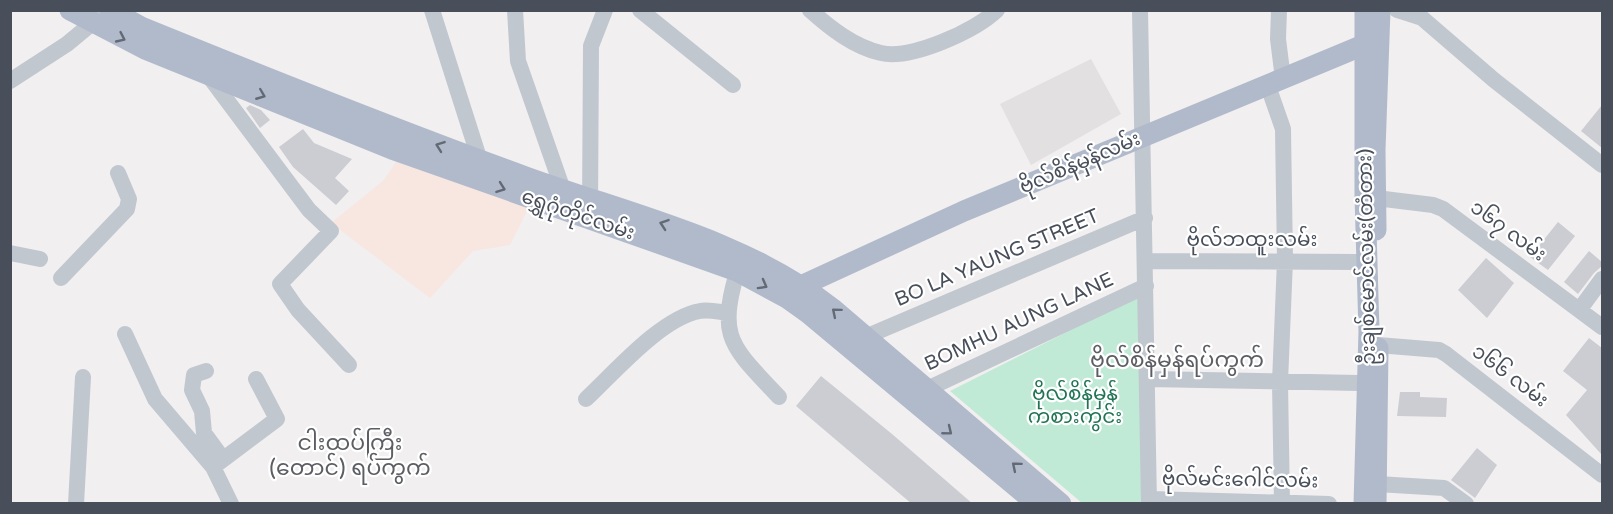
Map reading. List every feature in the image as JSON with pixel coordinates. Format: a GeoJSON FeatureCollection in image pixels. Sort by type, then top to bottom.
{"type":"FeatureCollection","features":[{"type":"Feature","properties":{"kind":"main road","name":"ရွှေဂုံတိုင်လမ်း"},"geometry":{"type":"LineString","coordinates":[[70,10],[103,15],[141,27],[399,131],[480,160],[561,199]]}},
{"type":"Feature","properties":{"kind":"main road"},"geometry":{"type":"LineString","coordinates":[[1355,504],[1359,383],[1368,320],[1376,198],[1365,150],[1355,49],[1356,10]]}},
{"type":"Feature","properties":{"kind":"main road","name":"ဦးချစ်မောင်လမ်း(တံတား)"},"geometry":{"type":"LineString","coordinates":[[1364,504],[1369,382],[1365,196],[1365,10]]}},
{"type":"Feature","properties":{"kind":"main road"},"geometry":{"type":"LineString","coordinates":[[1377,494],[1378,345],[1368,320],[1358,262],[1365,150],[1380,10]]}},
{"type":"Feature","properties":{"kind":"main road","name":"ရွှေဂုံတိုင်လမ်း"},"geometry":{"type":"LineString","coordinates":[[103,15],[145,49],[398,151],[561,199],[740,262],[795,292],[866,337],[919,396],[1036,504]]}},
{"type":"Feature","properties":{"kind":"main road","name":"ဗိုလ်စိန်မှန်လမ်း"},"geometry":{"type":"LineString","coordinates":[[795,292],[964,211],[1378,39]]}},
{"type":"Feature","properties":{"kind":"main road","name":"ရွှေဂုံတိုင်လမ်း"},"geometry":{"type":"LineString","coordinates":[[795,292],[854,350],[919,396],[1061,504]]}},
{"type":"Feature","properties":{"kind":"street"},"geometry":{"type":"LineString","coordinates":[[432,10],[480,160]]}},
{"type":"Feature","properties":{"kind":"street"},"geometry":{"type":"LineString","coordinates":[[515,10],[518,61],[561,199]]}},
{"type":"Feature","properties":{"kind":"street"},"geometry":{"type":"LineString","coordinates":[[589,209],[591,46],[605,10]]}},
{"type":"Feature","properties":{"kind":"street"},"geometry":{"type":"LineString","coordinates":[[640,10],[733,85]]}},
{"type":"Feature","properties":{"kind":"street"},"geometry":{"type":"LineString","coordinates":[[810,10],[837,34],[882,54],[932,48],[997,10]]}},
{"type":"Feature","properties":{"kind":"street"},"geometry":{"type":"LineString","coordinates":[[1140,10],[1149,501]]}},
{"type":"Feature","properties":{"kind":"street"},"geometry":{"type":"LineString","coordinates":[[1279,10],[1276,83],[1283,129],[1286,260],[1280,382],[1282,502]]}},
{"type":"Feature","properties":{"kind":"street"},"geometry":{"type":"LineString","coordinates":[[1397,10],[1415,15],[1602,165]]}},
{"type":"Feature","properties":{"kind":"street"},"geometry":{"type":"LineString","coordinates":[[10,81],[67,44],[103,15]]}},
{"type":"Feature","properties":{"kind":"street"},"geometry":{"type":"LineString","coordinates":[[207,73],[309,210],[331,231],[280,284],[298,310],[349,364]]}},
{"type":"Feature","properties":{"kind":"street"},"geometry":{"type":"LineString","coordinates":[[61,278],[127,209],[129,199],[118,173]]}},
{"type":"Feature","properties":{"kind":"street","name":"၁၆၇ လမ်း"},"geometry":{"type":"LineString","coordinates":[[1376,198],[1433,205],[1443,209],[1602,327]]}},
{"type":"Feature","properties":{"kind":"street","name":"BO LA YAUNG STREET"},"geometry":{"type":"LineString","coordinates":[[866,337],[1145,218]]}},
{"type":"Feature","properties":{"kind":"street"},"geometry":{"type":"LineString","coordinates":[[10,253],[40,259]]}},
{"type":"Feature","properties":{"kind":"street","name":"ဗိုလ်ဘထူးလမ်း"},"geometry":{"type":"LineString","coordinates":[[1146,261],[1358,262]]}},
{"type":"Feature","properties":{"kind":"street"},"geometry":{"type":"LineString","coordinates":[[740,262],[728,313],[728,333],[738,354],[778,397]]}},
{"type":"Feature","properties":{"kind":"street"},"geometry":{"type":"LineString","coordinates":[[1580,309],[1602,279]]}},
{"type":"Feature","properties":{"kind":"street","name":"BOMHU AUNG LANE"},"geometry":{"type":"LineString","coordinates":[[919,396],[1146,286]]}},
{"type":"Feature","properties":{"kind":"street"},"geometry":{"type":"LineString","coordinates":[[586,399],[662,330],[686,315],[702,310],[728,313]]}},
{"type":"Feature","properties":{"kind":"street"},"geometry":{"type":"LineString","coordinates":[[125,334],[155,399],[218,463]]}},
{"type":"Feature","properties":{"kind":"street","name":"၁၆၆ လမ်း"},"geometry":{"type":"LineString","coordinates":[[1378,345],[1439,350],[1446,354],[1602,475]]}},
{"type":"Feature","properties":{"kind":"street"},"geometry":{"type":"LineString","coordinates":[[206,370],[194,375],[192,390],[202,411],[204,433],[218,463],[231,504]]}},
{"type":"Feature","properties":{"kind":"street"},"geometry":{"type":"LineString","coordinates":[[76,504],[83,376]]}},
{"type":"Feature","properties":{"kind":"street"},"geometry":{"type":"LineString","coordinates":[[218,463],[277,419],[256,379]]}},
{"type":"Feature","properties":{"kind":"street"},"geometry":{"type":"LineString","coordinates":[[1148,379],[1359,383]]}},
{"type":"Feature","properties":{"kind":"street"},"geometry":{"type":"LineString","coordinates":[[1377,494],[1444,488],[1466,504]]}},
{"type":"Feature","properties":{"kind":"street","name":"ဗိုလ်မင်းဂေါင်လမ်း"},"geometry":{"type":"LineString","coordinates":[[1149,501],[1329,504]]}},
{"type":"Feature","properties":{"kind":"shaded area"},"geometry":{"type":"Polygon","coordinates":[[[1091,59],[1121,114],[1031,165],[1000,104],[1091,59]]]}},
{"type":"Feature","properties":{"kind":"shaded area"},"geometry":{"type":"Polygon","coordinates":[[[401,155],[530,205],[510,245],[473,251],[430,298],[331,223],[383,181],[401,155]]]}},
{"type":"Feature","properties":{"kind":"green space","name":"ဗိုလ်စိန်မှန် ကစားကွင်း"},"geometry":{"type":"Polygon","coordinates":[[[1142,294],[1146,501],[1140,504],[1082,503],[950,391],[1142,294]]]}},
{"type":"Feature","properties":{"kind":"building"},"geometry":{"type":"Polygon","coordinates":[[[250,105],[261,110],[270,120],[260,128],[246,108],[250,105]]]}},
{"type":"Feature","properties":{"kind":"building"},"geometry":{"type":"Polygon","coordinates":[[[1602,105],[1602,148],[1581,131],[1602,105]]]}},
{"type":"Feature","properties":{"kind":"building"},"geometry":{"type":"Polygon","coordinates":[[[303,129],[314,143],[352,159],[335,178],[349,191],[336,205],[293,167],[279,147],[303,129]]]}},
{"type":"Feature","properties":{"kind":"building"},"geometry":{"type":"Polygon","coordinates":[[[1558,222],[1575,236],[1548,270],[1530,257],[1558,222]]]}},
{"type":"Feature","properties":{"kind":"building"},"geometry":{"type":"Polygon","coordinates":[[[1589,251],[1602,262],[1602,266],[1578,294],[1564,282],[1589,251]]]}},
{"type":"Feature","properties":{"kind":"building"},"geometry":{"type":"Polygon","coordinates":[[[1486,258],[1514,283],[1487,318],[1458,290],[1486,258]]]}},
{"type":"Feature","properties":{"kind":"building"},"geometry":{"type":"Polygon","coordinates":[[[1589,338],[1602,348],[1602,455],[1566,415],[1587,390],[1563,371],[1589,338]]]}},
{"type":"Feature","properties":{"kind":"building"},"geometry":{"type":"Polygon","coordinates":[[[821,376],[973,504],[912,504],[868,467],[796,406],[821,376]]]}},
{"type":"Feature","properties":{"kind":"building"},"geometry":{"type":"Polygon","coordinates":[[[1400,392],[1420,392],[1420,397],[1447,398],[1446,417],[1397,416],[1400,392]]]}},
{"type":"Feature","properties":{"kind":"building"},"geometry":{"type":"Polygon","coordinates":[[[1477,448],[1497,465],[1475,498],[1451,480],[1477,448]]]}},
{"type":"Feature","properties":{"kind":"district","name":"ဗိုလ်စိန်မှန်ရပ်ကွက်"},"geometry":{"type":"Point","coordinates":[1177,360]}},
{"type":"Feature","properties":{"kind":"district","name":"ငါးထပ်ကြီး (တောင်) ရပ်ကွက်"},"geometry":{"type":"Point","coordinates":[350,456]}}]}
